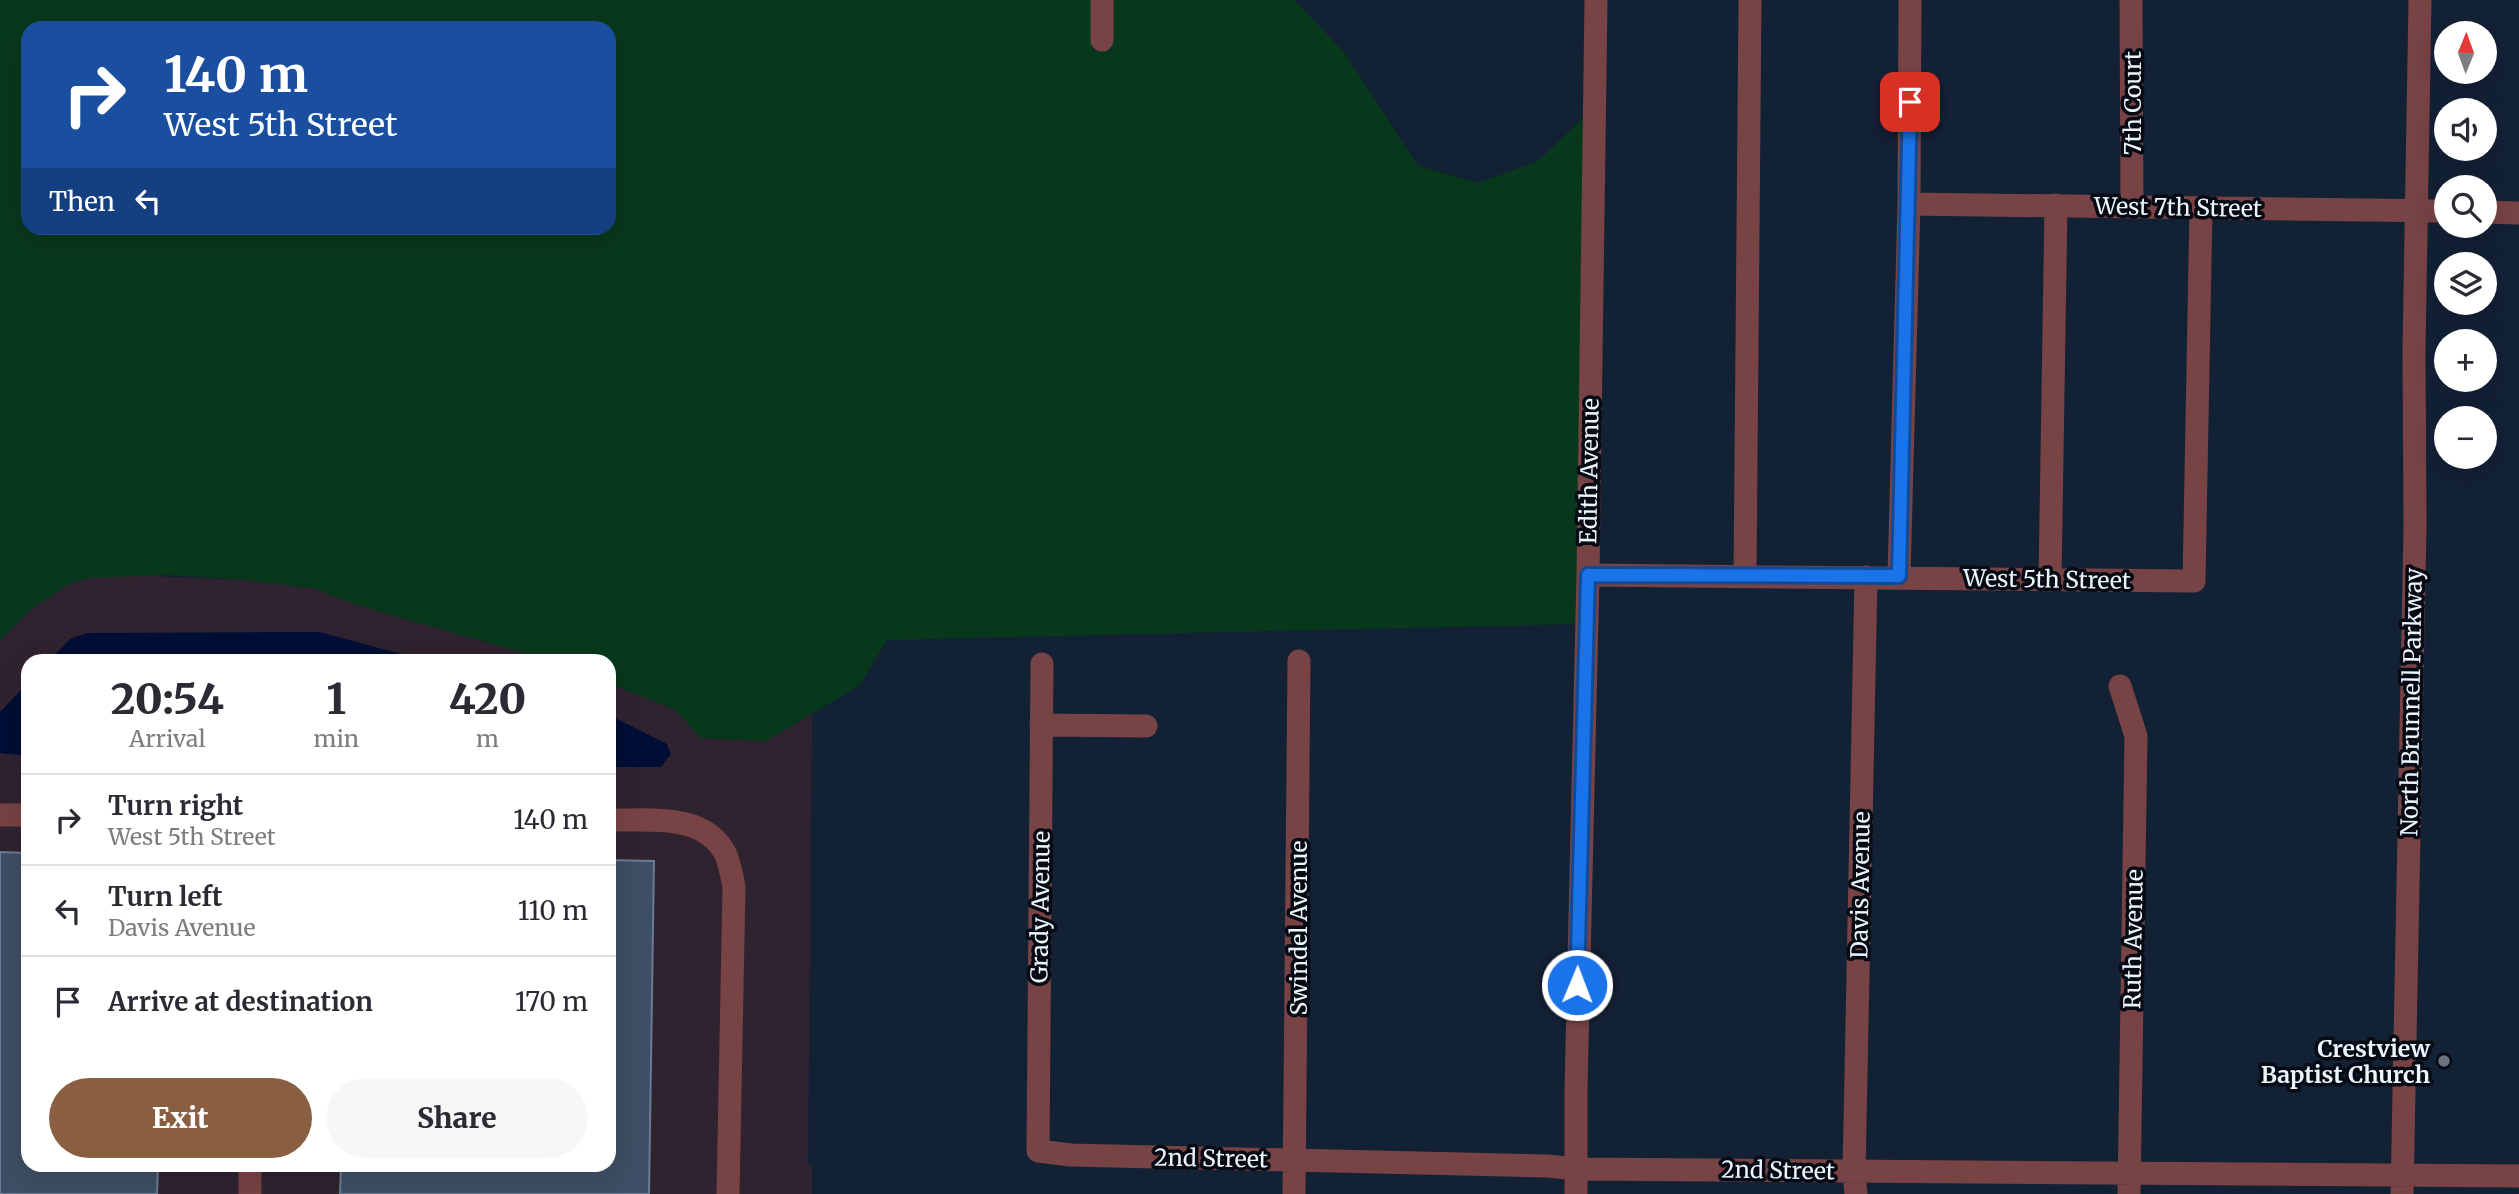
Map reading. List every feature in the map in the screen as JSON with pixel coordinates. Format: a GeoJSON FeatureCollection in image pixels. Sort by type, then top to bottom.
{"type":"FeatureCollection","features":[{"type":"Feature","properties":{"kind":"street"},"geometry":{"type":"LineString","coordinates":[[1102,0],[1102,40]]}},
{"type":"Feature","properties":{"kind":"street","name":"Edith Avenue"},"geometry":{"type":"LineString","coordinates":[[1576,1194],[1580,820],[1588,575],[1596,0]]}},
{"type":"Feature","properties":{"kind":"street"},"geometry":{"type":"LineString","coordinates":[[1745,576],[1750,0]]}},
{"type":"Feature","properties":{"kind":"street"},"geometry":{"type":"LineString","coordinates":[[1899,576],[1909,204],[1910,0]]}},
{"type":"Feature","properties":{"kind":"street","name":"7th Court"},"geometry":{"type":"LineString","coordinates":[[2132,0],[2132,206]]}},
{"type":"Feature","properties":{"kind":"street","name":"North Brunnell Parkway"},"geometry":{"type":"LineString","coordinates":[[2402,1184],[2415,527],[2420,0]]}},
{"type":"Feature","properties":{"kind":"street","name":"West 7th Street"},"geometry":{"type":"LineString","coordinates":[[1909,204],[2434,211]]}},
{"type":"Feature","properties":{"kind":"street"},"geometry":{"type":"LineString","coordinates":[[2050,580],[2056,205]]}},
{"type":"Feature","properties":{"kind":"street","name":"West 5th Street"},"geometry":{"type":"LineString","coordinates":[[1866,577],[2194,581],[2201,208]]}},
{"type":"Feature","properties":{"kind":"street"},"geometry":{"type":"LineString","coordinates":[[2497,212],[2519,213]]}},
{"type":"Feature","properties":{"kind":"street"},"geometry":{"type":"LineString","coordinates":[[1588,575],[1866,577]]}},
{"type":"Feature","properties":{"kind":"street","name":"Davis Avenue"},"geometry":{"type":"LineString","coordinates":[[1855,1183],[1866,577]]}},
{"type":"Feature","properties":{"kind":"street","name":"Swindel Avenue"},"geometry":{"type":"LineString","coordinates":[[1294,1194],[1300,661]]}},
{"type":"Feature","properties":{"kind":"street","name":"Grady Avenue"},"geometry":{"type":"LineString","coordinates":[[1038,1151],[1042,664]]}},
{"type":"Feature","properties":{"kind":"street","name":"Ruth Avenue"},"geometry":{"type":"LineString","coordinates":[[2120,686],[2136,736],[2129,1183]]}},
{"type":"Feature","properties":{"kind":"street"},"geometry":{"type":"LineString","coordinates":[[1041,724],[1146,726]]}},
{"type":"Feature","properties":{"kind":"street"},"geometry":{"type":"LineString","coordinates":[[0,815],[21,815]]}},
{"type":"Feature","properties":{"kind":"street"},"geometry":{"type":"LineString","coordinates":[[616,820],[679,821],[707,831],[726,855],[734,887],[728,1194]]}},
{"type":"Feature","properties":{"kind":"street","name":"2nd Street"},"geometry":{"type":"LineString","coordinates":[[1038,1151],[1071,1155],[1548,1166],[1577,1169],[1824,1170],[1855,1183],[2402,1184],[2519,1177]]}},
{"type":"Feature","properties":{"kind":"street"},"geometry":{"type":"LineString","coordinates":[[250,1172],[250,1194]]}},
{"type":"Feature","properties":{"kind":"shaded area"},"geometry":{"type":"Polygon","coordinates":[[[122,575],[249,580],[316,589],[354,604],[527,654],[401,654],[319,632],[70,639],[56,654],[21,654],[21,690],[0,712],[0,640],[30,610],[68,585],[88,578],[122,575]]]}},
{"type":"Feature","properties":{"kind":"shaded area"},"geometry":{"type":"Polygon","coordinates":[[[616,686],[676,710],[700,738],[766,741],[812,714],[808,1165],[812,1166],[812,1194],[0,1194],[0,753],[21,755],[21,1172],[616,1172],[616,767],[660,767],[666,744],[616,719],[616,686]]]}},
{"type":"Feature","properties":{"kind":"green space"},"geometry":{"type":"Polygon","coordinates":[[[0,0],[1092,0],[1093,51],[1112,50],[1112,0],[1294,0],[1344,52],[1418,166],[1478,183],[1538,161],[1584,117],[1576,624],[887,640],[859,686],[766,741],[700,738],[676,710],[616,686],[616,654],[527,654],[354,604],[316,589],[249,580],[167,575],[88,578],[68,585],[30,610],[0,640],[0,0]]]}},
{"type":"Feature","properties":{"kind":"water"},"geometry":{"type":"Polygon","coordinates":[[[319,632],[401,654],[56,654],[70,639],[87,633],[319,632]]]}},
{"type":"Feature","properties":{"kind":"water"},"geometry":{"type":"Polygon","coordinates":[[[21,690],[21,755],[0,753],[0,712],[21,690]]]}},
{"type":"Feature","properties":{"kind":"water"},"geometry":{"type":"Polygon","coordinates":[[[616,718],[667,744],[671,754],[661,767],[616,767],[616,718]]]}},
{"type":"Feature","properties":{"kind":"building"},"geometry":{"type":"Polygon","coordinates":[[[0,852],[21,853],[21,1172],[158,1172],[157,1194],[0,1194],[0,852]]]}},
{"type":"Feature","properties":{"kind":"building"},"geometry":{"type":"Polygon","coordinates":[[[616,860],[654,861],[649,1194],[340,1194],[341,1172],[616,1172],[616,860]]]}},
{"type":"Feature","properties":{"kind":"place","name":"Crestview Baptist Church"},"geometry":{"type":"Point","coordinates":[2444,1061]}},
{"type":"Feature","properties":{"kind":"route"},"geometry":{"type":"LineString","coordinates":[[1577,985],[1588,575],[1899,576],[1910,102]]}}]}
